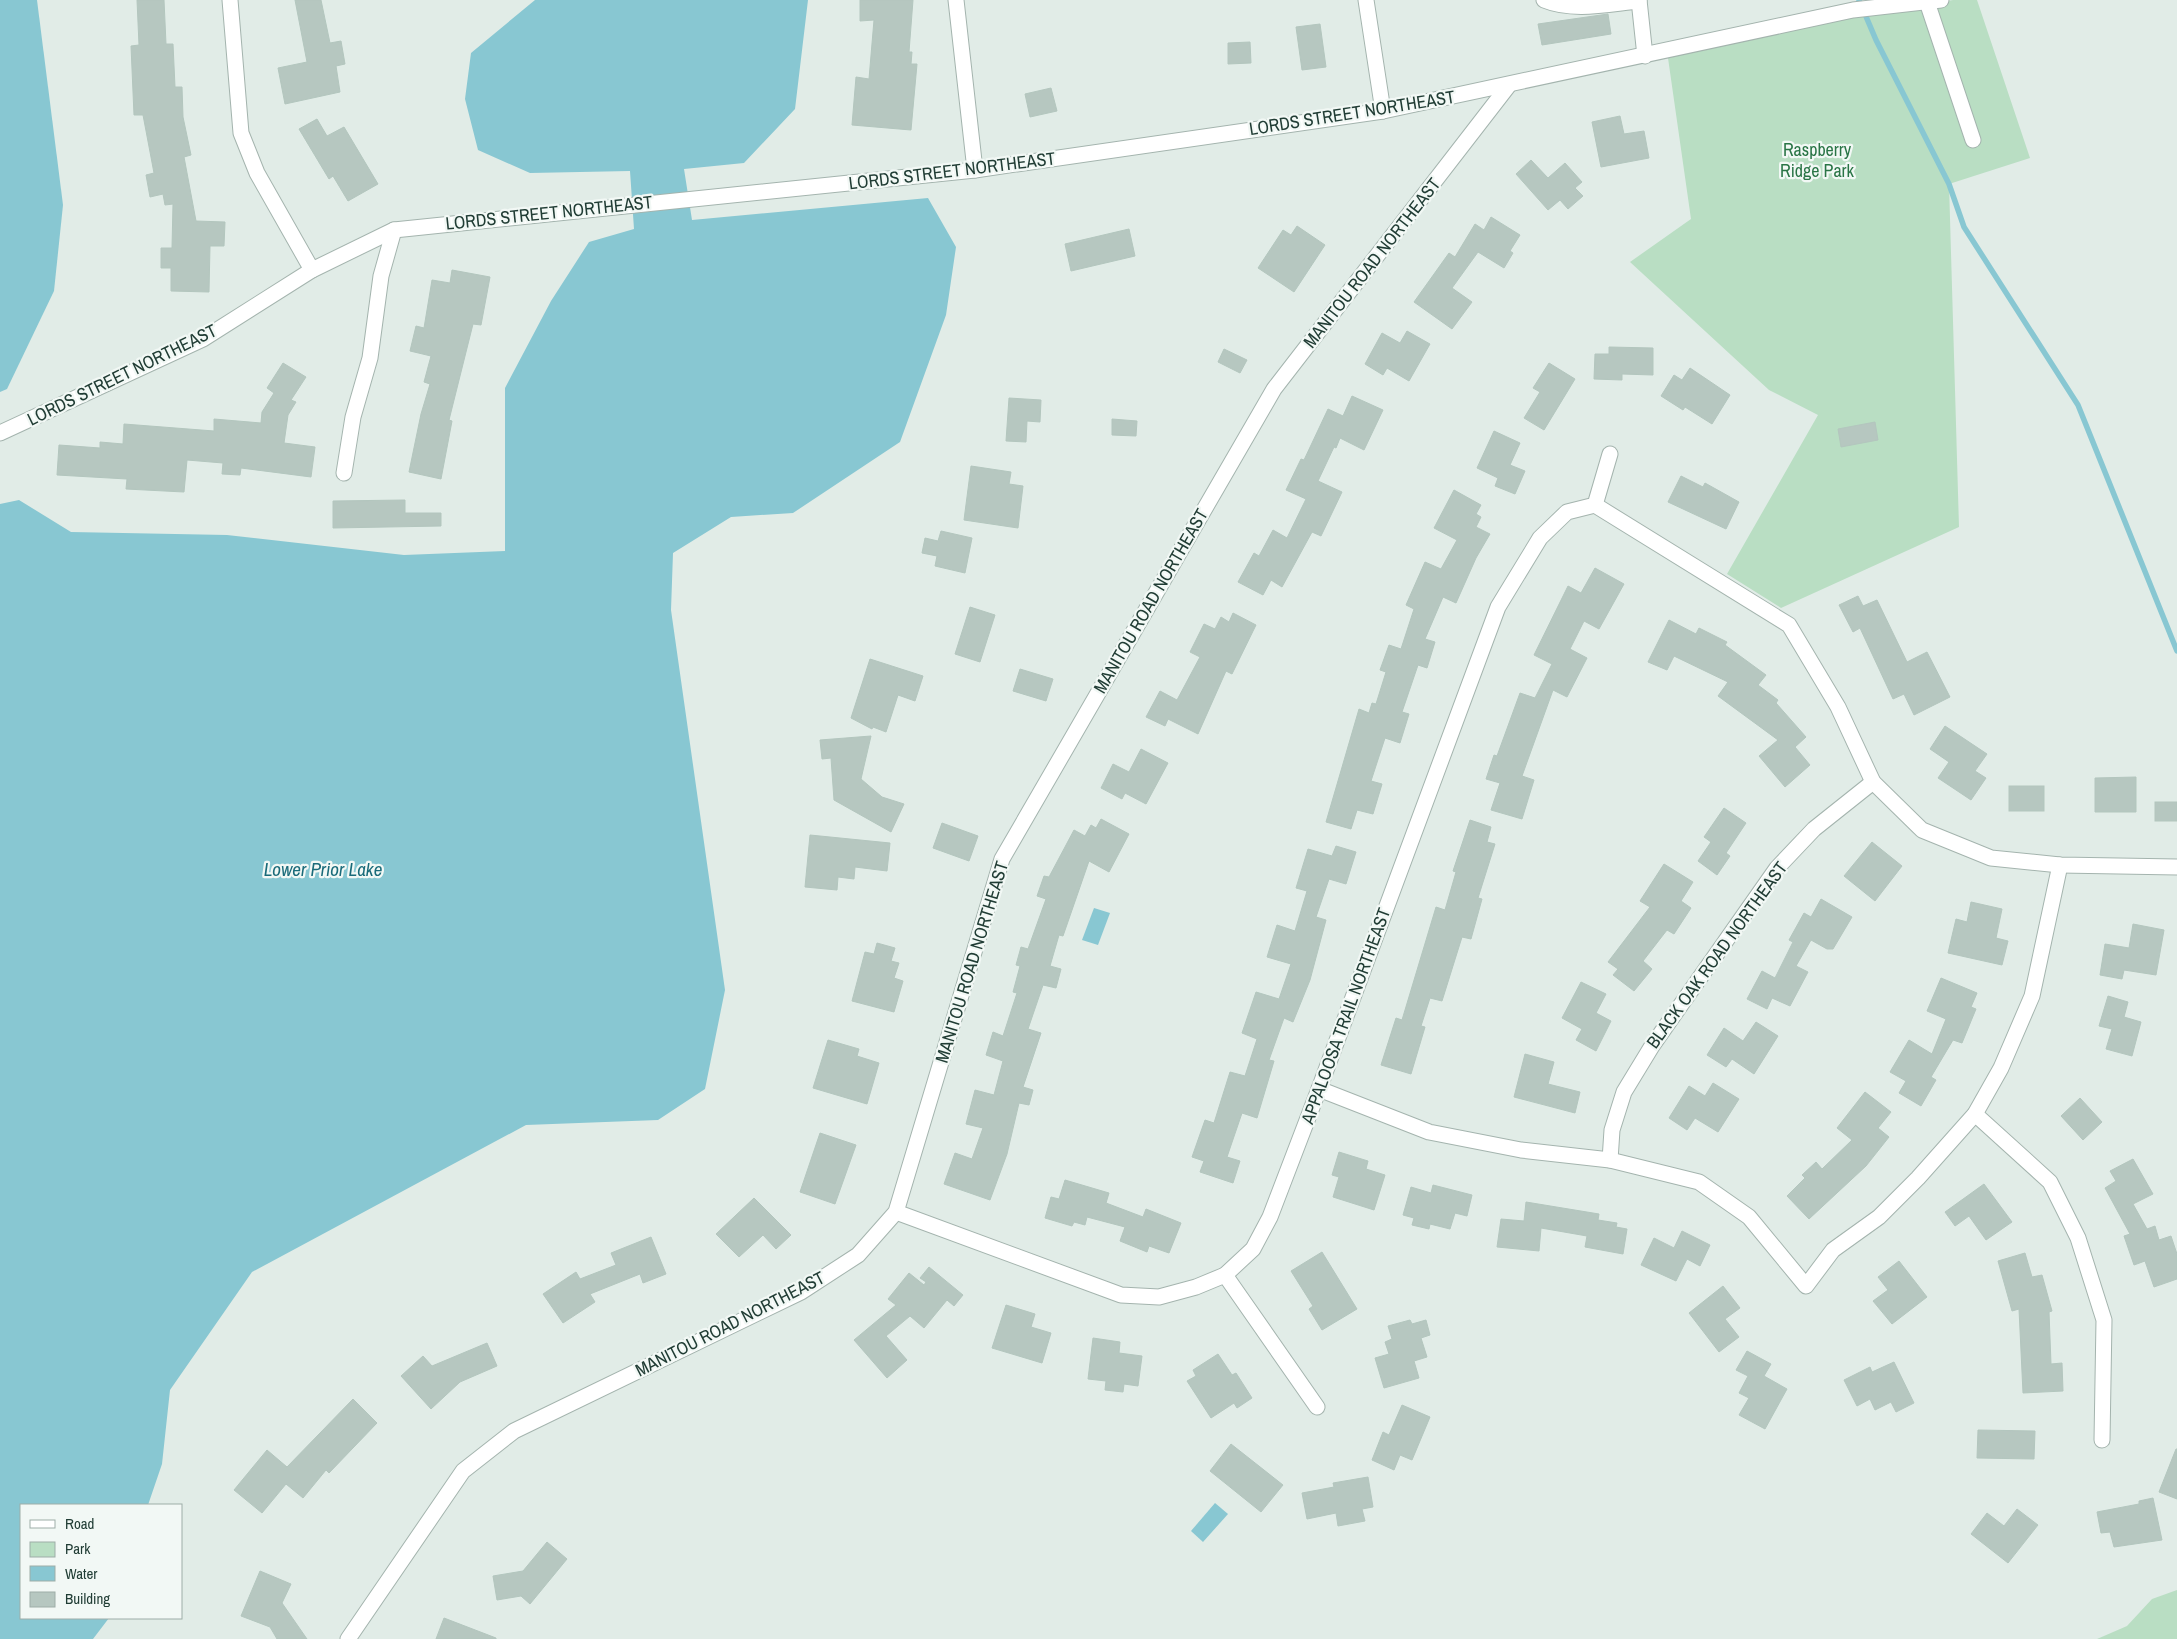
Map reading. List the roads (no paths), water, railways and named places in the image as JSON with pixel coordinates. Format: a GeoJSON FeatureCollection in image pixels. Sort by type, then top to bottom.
{"type":"FeatureCollection","features":[{"type":"Feature","properties":{"kind":"street"},"geometry":{"type":"LineString","coordinates":[[230,0],[241,134],[257,173],[312,270]]}},
{"type":"Feature","properties":{"kind":"street"},"geometry":{"type":"LineString","coordinates":[[956,0],[975,170]]}},
{"type":"Feature","properties":{"kind":"street"},"geometry":{"type":"LineString","coordinates":[[1366,0],[1382,111]]}},
{"type":"Feature","properties":{"kind":"street"},"geometry":{"type":"LineString","coordinates":[[1544,0],[1553,4],[1584,6],[1639,0],[1646,56]]}},
{"type":"Feature","properties":{"kind":"street"},"geometry":{"type":"LineString","coordinates":[[1934,1],[1973,140]]}},
{"type":"Feature","properties":{"kind":"street","name":"LORDS STREET NORTHEAST"},"geometry":{"type":"LineString","coordinates":[[0,434],[202,339],[312,270],[394,230],[975,170],[1382,111],[1646,56],[1853,10],[1934,1]]}},
{"type":"Feature","properties":{"kind":"street","name":"MANITOU ROAD NORTHEAST"},"geometry":{"type":"LineString","coordinates":[[348,1639],[463,1471],[514,1431],[801,1292],[858,1255],[896,1212],[1002,859],[1274,389],[1509,85]]}},
{"type":"Feature","properties":{"kind":"street"},"geometry":{"type":"LineString","coordinates":[[344,473],[353,417],[370,358],[381,276],[394,230]]}},
{"type":"Feature","properties":{"kind":"street"},"geometry":{"type":"LineString","coordinates":[[1610,454],[1595,505],[1789,625],[1838,707],[1873,782],[1922,830],[1991,858],[2060,865],[2177,868]]}},
{"type":"Feature","properties":{"kind":"street","name":"APPALOOSA TRAIL NORTHEAST"},"geometry":{"type":"LineString","coordinates":[[896,1212],[1121,1296],[1159,1297],[1196,1287],[1225,1275],[1253,1249],[1270,1217],[1319,1089],[1498,607],[1540,538],[1567,512],[1595,505]]}},
{"type":"Feature","properties":{"kind":"street","name":"BLACK OAK ROAD NORTHEAST"},"geometry":{"type":"LineString","coordinates":[[1610,1160],[1612,1130],[1624,1092],[1657,1038],[1777,868],[1814,830],[1873,782]]}},
{"type":"Feature","properties":{"kind":"street"},"geometry":{"type":"LineString","coordinates":[[1319,1089],[1429,1132],[1521,1150],[1610,1160],[1698,1182],[1748,1217],[1806,1286],[1833,1250],[1879,1216],[1918,1178],[1975,1114],[2001,1068],[2032,996],[2060,865]]}},
{"type":"Feature","properties":{"kind":"street"},"geometry":{"type":"LineString","coordinates":[[1975,1114],[2050,1182],[2078,1238],[2104,1320],[2102,1440]]}},
{"type":"Feature","properties":{"kind":"street"},"geometry":{"type":"LineString","coordinates":[[1225,1275],[1316,1407]]}},
{"type":"Feature","properties":{"kind":"water"},"geometry":{"type":"Polygon","coordinates":[[[0,0],[37,0],[63,205],[54,291],[7,389],[0,392],[0,0]]]}},
{"type":"Feature","properties":{"kind":"water","name":"Lower Prior Lake"},"geometry":{"type":"Polygon","coordinates":[[[535,0],[808,0],[795,109],[744,163],[684,169],[692,220],[928,198],[956,247],[946,315],[900,442],[793,513],[731,517],[673,553],[671,610],[725,990],[705,1089],[658,1120],[526,1125],[252,1272],[170,1390],[162,1464],[148,1504],[20,1504],[20,1619],[108,1619],[93,1639],[0,1639],[0,504],[19,500],[71,532],[227,535],[404,555],[505,551],[505,388],[551,301],[589,242],[634,229],[630,171],[530,173],[478,150],[465,99],[471,53],[535,0]]]}},
{"type":"Feature","properties":{"kind":"water"},"geometry":{"type":"Polygon","coordinates":[[[1094,908],[1110,913],[1098,945],[1082,940],[1094,908]]]}},
{"type":"Feature","properties":{"kind":"water"},"geometry":{"type":"Polygon","coordinates":[[[1215,1503],[1228,1514],[1203,1542],[1191,1531],[1215,1503]]]}},
{"type":"Feature","properties":{"kind":"waterway"},"geometry":{"type":"LineString","coordinates":[[1859,0],[1876,40],[1949,184],[1964,227],[2078,405],[2177,651]]}},
{"type":"Feature","properties":{"kind":"park label","name":"Raspberry Ridge Park"},"geometry":{"type":"Point","coordinates":[1817,160]}}]}
